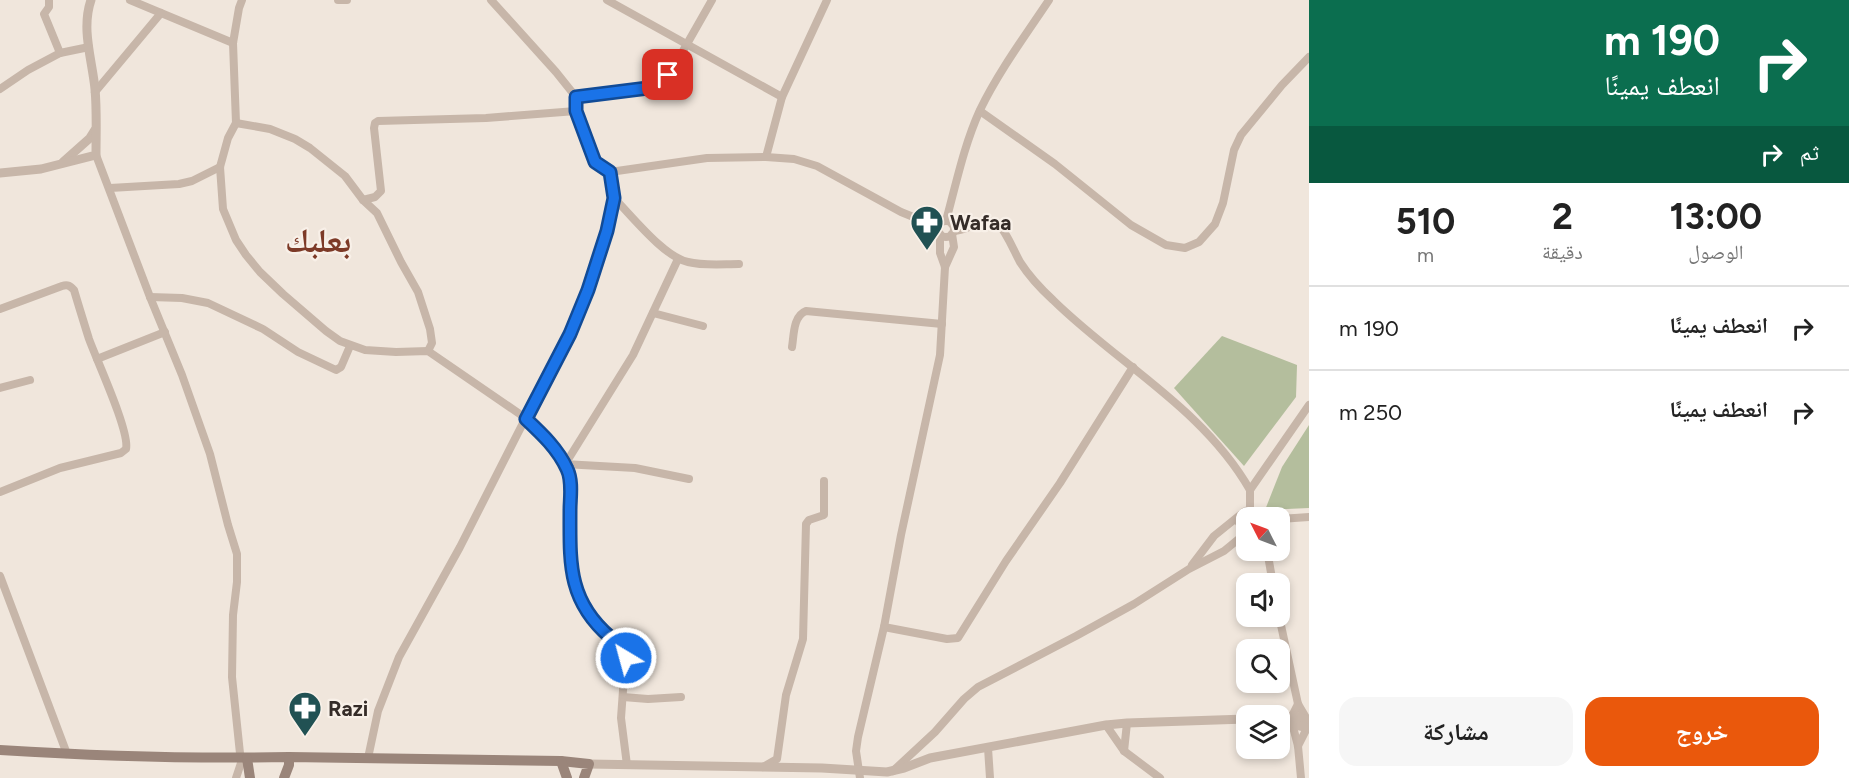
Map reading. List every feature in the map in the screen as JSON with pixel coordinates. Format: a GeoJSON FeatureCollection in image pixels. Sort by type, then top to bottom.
{"type":"FeatureCollection","features":[{"type":"Feature","properties":{"kind":"main road"},"geometry":{"type":"LineString","coordinates":[[0,750],[67,754],[244,758],[561,761],[589,764],[584,778]]}},
{"type":"Feature","properties":{"kind":"main road"},"geometry":{"type":"LineString","coordinates":[[284,778],[289,765],[289,757]]}},
{"type":"Feature","properties":{"kind":"main road"},"geometry":{"type":"LineString","coordinates":[[244,758],[250,778]]}},
{"type":"Feature","properties":{"kind":"main road"},"geometry":{"type":"LineString","coordinates":[[561,761],[567,778]]}},
{"type":"Feature","properties":{"kind":"street"},"geometry":{"type":"LineString","coordinates":[[49,0],[49,7],[44,14],[60,53]]}},
{"type":"Feature","properties":{"kind":"street"},"geometry":{"type":"LineString","coordinates":[[91,0],[87,12],[88,47],[95,92],[96,155],[182,375],[210,454],[237,554],[232,677],[244,758],[236,778]]}},
{"type":"Feature","properties":{"kind":"street"},"geometry":{"type":"LineString","coordinates":[[130,0],[233,43]]}},
{"type":"Feature","properties":{"kind":"street"},"geometry":{"type":"LineString","coordinates":[[242,0],[233,43],[236,123],[228,138],[220,167],[223,209],[237,240],[260,272],[326,332],[350,346],[365,350],[428,351],[526,419],[551,444],[563,461],[570,477],[570,564],[573,579],[587,613],[612,639],[625,646],[621,718],[627,765]]}},
{"type":"Feature","properties":{"kind":"street"},"geometry":{"type":"LineString","coordinates":[[338,0],[347,0]]}},
{"type":"Feature","properties":{"kind":"street"},"geometry":{"type":"LineString","coordinates":[[607,0],[782,97]]}},
{"type":"Feature","properties":{"kind":"street"},"geometry":{"type":"LineString","coordinates":[[576,97],[655,86],[668,75],[712,0]]}},
{"type":"Feature","properties":{"kind":"street"},"geometry":{"type":"LineString","coordinates":[[765,157],[782,97],[827,0]]}},
{"type":"Feature","properties":{"kind":"street"},"geometry":{"type":"LineString","coordinates":[[493,1],[576,97],[576,111],[595,162],[610,172],[707,158],[794,159],[817,166],[939,231],[946,237],[951,227],[962,160],[980,111],[998,76],[1049,0]]}},
{"type":"Feature","properties":{"kind":"street"},"geometry":{"type":"LineString","coordinates":[[95,92],[160,14]]}},
{"type":"Feature","properties":{"kind":"street"},"geometry":{"type":"LineString","coordinates":[[0,89],[28,70],[60,53],[88,47]]}},
{"type":"Feature","properties":{"kind":"street"},"geometry":{"type":"LineString","coordinates":[[980,111],[1055,164],[1131,225],[1166,245],[1185,248],[1199,242],[1215,224],[1223,202],[1234,150],[1241,135],[1282,85],[1309,57]]}},
{"type":"Feature","properties":{"kind":"street"},"geometry":{"type":"LineString","coordinates":[[363,200],[375,197],[381,191],[374,128],[378,121],[486,118],[576,111]]}},
{"type":"Feature","properties":{"kind":"street"},"geometry":{"type":"LineString","coordinates":[[236,123],[270,129],[310,148],[345,176],[376,213],[418,292],[430,329],[432,343],[428,351]]}},
{"type":"Feature","properties":{"kind":"street"},"geometry":{"type":"LineString","coordinates":[[63,162],[90,138],[95,130]]}},
{"type":"Feature","properties":{"kind":"street"},"geometry":{"type":"LineString","coordinates":[[0,173],[41,169],[96,155]]}},
{"type":"Feature","properties":{"kind":"street"},"geometry":{"type":"LineString","coordinates":[[110,188],[179,184],[192,181],[220,167]]}},
{"type":"Feature","properties":{"kind":"street"},"geometry":{"type":"LineString","coordinates":[[368,758],[378,711],[399,657],[460,547],[578,315],[607,231],[614,198],[610,172]]}},
{"type":"Feature","properties":{"kind":"street"},"geometry":{"type":"LineString","coordinates":[[614,198],[655,240],[678,259],[699,263],[739,264]]}},
{"type":"Feature","properties":{"kind":"street"},"geometry":{"type":"LineString","coordinates":[[951,227],[963,222],[974,225],[991,220],[997,222],[1022,264],[1041,289],[1071,318],[1188,413],[1222,448],[1250,490],[1250,507]]}},
{"type":"Feature","properties":{"kind":"street"},"geometry":{"type":"LineString","coordinates":[[945,267],[940,253],[939,231],[942,222],[951,227]]}},
{"type":"Feature","properties":{"kind":"street"},"geometry":{"type":"LineString","coordinates":[[859,774],[856,752],[858,737],[884,627],[936,378],[945,267],[954,247],[951,227]]}},
{"type":"Feature","properties":{"kind":"street"},"geometry":{"type":"LineString","coordinates":[[563,461],[569,458],[628,364],[678,259]]}},
{"type":"Feature","properties":{"kind":"street"},"geometry":{"type":"LineString","coordinates":[[0,309],[62,285],[71,286],[122,423],[127,443],[126,449],[121,453],[60,468],[0,492]]}},
{"type":"Feature","properties":{"kind":"street"},"geometry":{"type":"LineString","coordinates":[[150,297],[182,298],[208,303],[263,329],[298,352],[336,370],[341,367],[350,346]]}},
{"type":"Feature","properties":{"kind":"street"},"geometry":{"type":"LineString","coordinates":[[792,347],[797,320],[800,314],[806,311],[942,324]]}},
{"type":"Feature","properties":{"kind":"street"},"geometry":{"type":"LineString","coordinates":[[653,313],[703,326]]}},
{"type":"Feature","properties":{"kind":"street"},"geometry":{"type":"LineString","coordinates":[[97,359],[165,332]]}},
{"type":"Feature","properties":{"kind":"street"},"geometry":{"type":"LineString","coordinates":[[884,627],[947,639],[958,638],[1133,367]]}},
{"type":"Feature","properties":{"kind":"street"},"geometry":{"type":"LineString","coordinates":[[0,387],[30,380]]}},
{"type":"Feature","properties":{"kind":"street"},"geometry":{"type":"LineString","coordinates":[[1250,490],[1309,405]]}},
{"type":"Feature","properties":{"kind":"street"},"geometry":{"type":"LineString","coordinates":[[563,461],[635,468],[689,479]]}},
{"type":"Feature","properties":{"kind":"street"},"geometry":{"type":"LineString","coordinates":[[762,767],[777,759],[786,696],[803,639],[806,524],[809,520],[824,515],[824,481]]}},
{"type":"Feature","properties":{"kind":"street"},"geometry":{"type":"LineString","coordinates":[[1290,518],[1309,517]]}},
{"type":"Feature","properties":{"kind":"street"},"geometry":{"type":"LineString","coordinates":[[1189,569],[1214,537],[1236,518]]}},
{"type":"Feature","properties":{"kind":"street"},"geometry":{"type":"LineString","coordinates":[[887,774],[935,732],[964,699],[978,687],[1100,623],[1189,569],[1224,551],[1236,540]]}},
{"type":"Feature","properties":{"kind":"street"},"geometry":{"type":"LineString","coordinates":[[0,576],[67,754]]}},
{"type":"Feature","properties":{"kind":"street"},"geometry":{"type":"LineString","coordinates":[[1281,627],[1298,704],[1308,725]]}},
{"type":"Feature","properties":{"kind":"street"},"geometry":{"type":"LineString","coordinates":[[623,697],[648,699],[681,697]]}},
{"type":"Feature","properties":{"kind":"street"},"geometry":{"type":"LineString","coordinates":[[1298,704],[1292,720],[1298,746],[1301,778]]}},
{"type":"Feature","properties":{"kind":"street"},"geometry":{"type":"LineString","coordinates":[[589,764],[822,768],[859,774],[887,774],[930,758],[1107,725],[1236,719]]}},
{"type":"Feature","properties":{"kind":"street"},"geometry":{"type":"LineString","coordinates":[[1292,720],[1308,725]]}},
{"type":"Feature","properties":{"kind":"street"},"geometry":{"type":"LineString","coordinates":[[1124,751],[1127,723]]}},
{"type":"Feature","properties":{"kind":"street"},"geometry":{"type":"LineString","coordinates":[[1107,725],[1124,751],[1160,778]]}},
{"type":"Feature","properties":{"kind":"street"},"geometry":{"type":"LineString","coordinates":[[1298,746],[1308,725]]}},
{"type":"Feature","properties":{"kind":"street"},"geometry":{"type":"LineString","coordinates":[[988,748],[990,778]]}},
{"type":"Feature","properties":{"kind":"green space"},"geometry":{"type":"Polygon","coordinates":[[[1222,336],[1297,365],[1296,397],[1244,466],[1174,388],[1222,336]]]}},
{"type":"Feature","properties":{"kind":"green space"},"geometry":{"type":"Polygon","coordinates":[[[1309,425],[1309,508],[1266,507],[1282,467],[1309,425]]]}},
{"type":"Feature","properties":{"kind":"place","name":"Wafaa"},"geometry":{"type":"Point","coordinates":[927,251]}},
{"type":"Feature","properties":{"kind":"place","name":"Razi"},"geometry":{"type":"Point","coordinates":[305,737]}},
{"type":"Feature","properties":{"kind":"district","name":"بعلبك"},"geometry":{"type":"Point","coordinates":[318,240]}},
{"type":"Feature","properties":{"kind":"route"},"geometry":{"type":"LineString","coordinates":[[626,658],[625,646],[612,639],[591,618],[580,599],[570,564],[570,477],[568,470],[558,453],[526,419],[570,334],[588,290],[607,231],[614,198],[610,172],[595,162],[576,111],[576,97],[648,88],[655,86],[668,75]]}}]}
